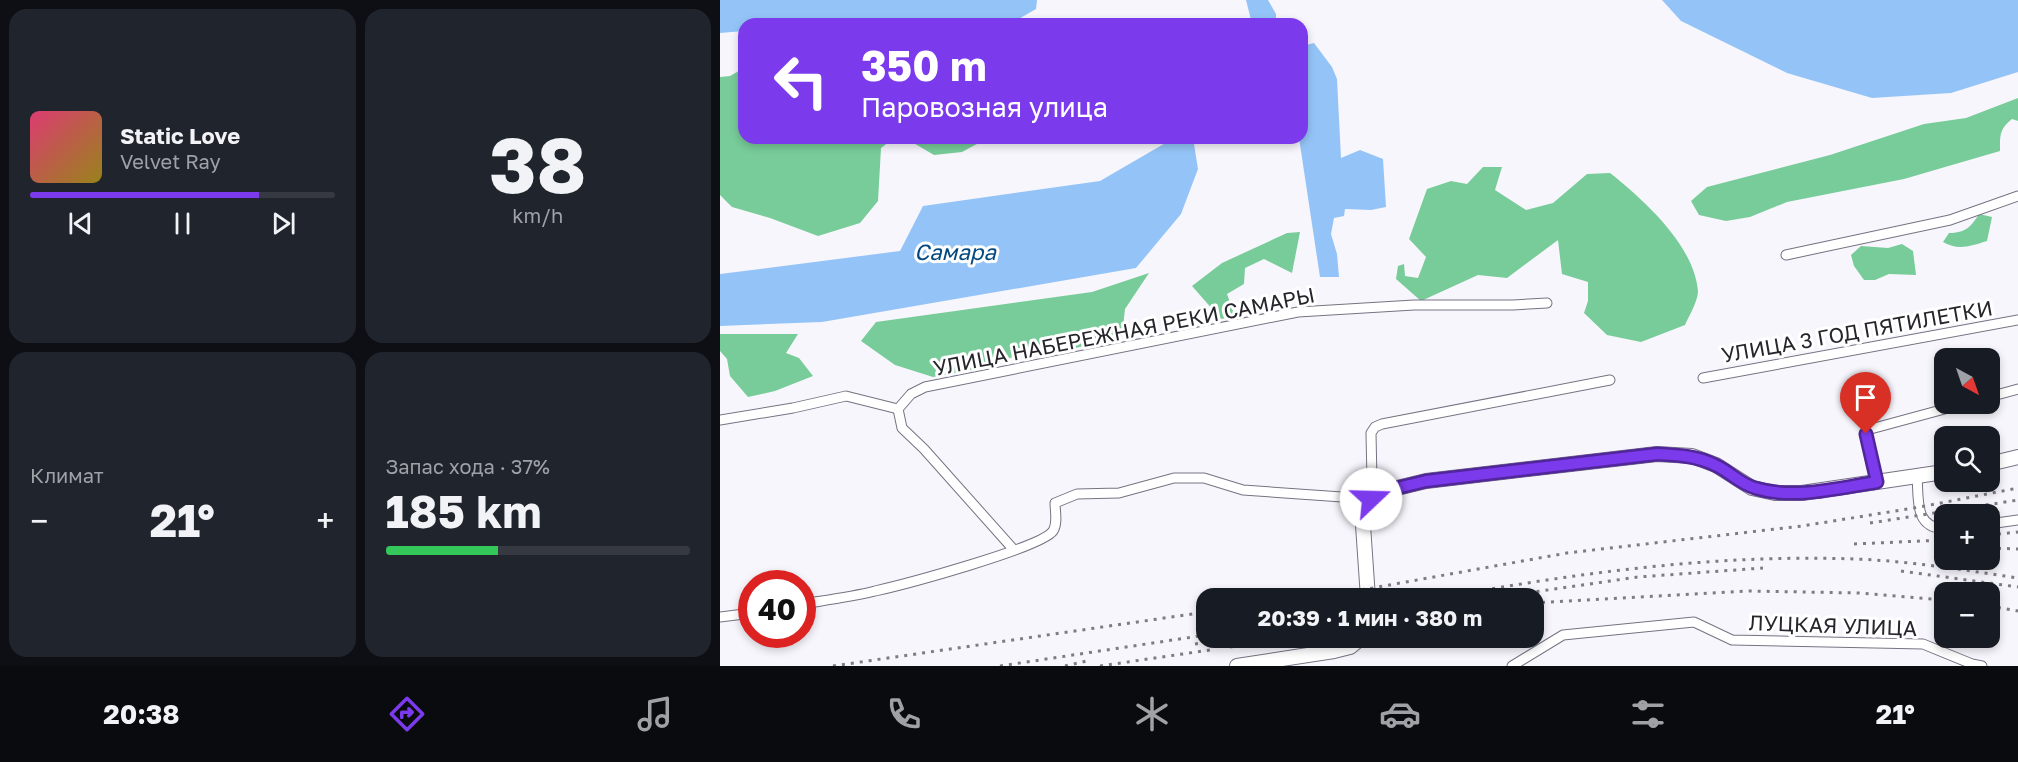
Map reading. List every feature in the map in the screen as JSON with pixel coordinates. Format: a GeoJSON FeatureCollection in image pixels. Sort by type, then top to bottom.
{"type":"FeatureCollection","features":[{"type":"Feature","properties":{"kind":"street"},"geometry":{"type":"LineString","coordinates":[[1786,255],[1950,220],[2018,196]]}},
{"type":"Feature","properties":{"kind":"street","name":"УЛИЦА НАБЕРЕЖНАЯ РЕКИ САМАРЫ"},"geometry":{"type":"LineString","coordinates":[[898,409],[911,394],[925,387],[1298,312],[1414,305],[1547,303]]}},
{"type":"Feature","properties":{"kind":"street","name":"УЛИЦА 3 ГОД ПЯТИЛЕТКИ"},"geometry":{"type":"LineString","coordinates":[[1703,378],[2018,320]]}},
{"type":"Feature","properties":{"kind":"street"},"geometry":{"type":"LineString","coordinates":[[1367,588],[1363,525],[1371,499],[1371,433],[1375,427],[1610,380]]}},
{"type":"Feature","properties":{"kind":"street"},"geometry":{"type":"LineString","coordinates":[[2000,394],[2018,389]]}},
{"type":"Feature","properties":{"kind":"street"},"geometry":{"type":"LineString","coordinates":[[720,420],[793,408],[846,396],[898,409],[902,428],[924,449],[1014,550]]}},
{"type":"Feature","properties":{"kind":"street"},"geometry":{"type":"LineString","coordinates":[[1877,482],[1867,430],[1934,412]]}},
{"type":"Feature","properties":{"kind":"street"},"geometry":{"type":"LineString","coordinates":[[816,602],[875,591],[1014,550],[1037,541],[1052,531],[1055,524],[1055,503],[1077,494],[1119,493],[1174,478],[1204,478],[1243,490],[1371,499],[1393,489],[1426,481],[1657,454],[1692,456],[1716,465],[1752,488],[1775,493],[1802,493],[1934,474]]}},
{"type":"Feature","properties":{"kind":"street"},"geometry":{"type":"LineString","coordinates":[[2000,461],[2018,457]]}},
{"type":"Feature","properties":{"kind":"street"},"geometry":{"type":"LineString","coordinates":[[1917,477],[1922,516],[1927,525],[1934,528]]}},
{"type":"Feature","properties":{"kind":"street"},"geometry":{"type":"LineString","coordinates":[[2000,522],[2018,520]]}},
{"type":"Feature","properties":{"kind":"street"},"geometry":{"type":"LineString","coordinates":[[720,617],[738,614]]}},
{"type":"Feature","properties":{"kind":"street","name":"ЛУЦКАЯ УЛИЦА"},"geometry":{"type":"LineString","coordinates":[[1512,666],[1563,635],[1694,622],[1732,640],[1923,644],[1982,666]]}},
{"type":"Feature","properties":{"kind":"street"},"geometry":{"type":"LineString","coordinates":[[1237,666],[1346,648]]}},
{"type":"Feature","properties":{"kind":"green space"},"geometry":{"type":"Polygon","coordinates":[[[738,71],[738,144],[886,144],[881,148],[878,201],[860,223],[818,236],[732,207],[720,195],[720,77],[730,76],[738,71]]]}},
{"type":"Feature","properties":{"kind":"green space"},"geometry":{"type":"Polygon","coordinates":[[[2018,98],[2018,121],[2012,119],[2002,130],[2000,151],[1904,179],[1787,202],[1750,217],[1726,221],[1699,215],[1691,201],[1707,187],[1830,155],[1924,124],[1966,118],[2018,98]]]}},
{"type":"Feature","properties":{"kind":"green space"},"geometry":{"type":"Polygon","coordinates":[[[915,144],[977,144],[962,152],[934,155],[915,144]]]}},
{"type":"Feature","properties":{"kind":"green space"},"geometry":{"type":"Polygon","coordinates":[[[1483,167],[1502,167],[1495,190],[1526,210],[1553,203],[1587,174],[1610,173],[1652,210],[1687,257],[1694,274],[1698,295],[1685,325],[1641,342],[1607,335],[1584,313],[1588,301],[1588,282],[1562,274],[1558,240],[1507,278],[1478,275],[1421,301],[1396,279],[1398,266],[1404,264],[1405,276],[1418,278],[1426,257],[1409,239],[1427,189],[1451,181],[1467,184],[1483,167]]]}},
{"type":"Feature","properties":{"kind":"green space"},"geometry":{"type":"Polygon","coordinates":[[[1979,214],[1992,217],[1987,241],[1959,247],[1943,242],[1949,233],[1967,228],[1979,214]]]}},
{"type":"Feature","properties":{"kind":"green space"},"geometry":{"type":"Polygon","coordinates":[[[1300,232],[1292,273],[1264,259],[1245,268],[1244,284],[1227,294],[1235,316],[1221,319],[1192,286],[1222,263],[1287,233],[1300,232]]]}},
{"type":"Feature","properties":{"kind":"green space"},"geometry":{"type":"Polygon","coordinates":[[[1902,244],[1913,251],[1916,275],[1889,274],[1875,280],[1864,280],[1854,266],[1851,255],[1861,246],[1888,248],[1902,244]]]}},
{"type":"Feature","properties":{"kind":"green space"},"geometry":{"type":"Polygon","coordinates":[[[1149,273],[1125,309],[1122,336],[1068,350],[1033,351],[974,369],[933,377],[895,365],[861,341],[876,322],[1092,292],[1149,273]]]}},
{"type":"Feature","properties":{"kind":"green space"},"geometry":{"type":"Polygon","coordinates":[[[720,334],[798,334],[786,353],[799,358],[813,376],[775,391],[748,397],[730,376],[727,359],[720,351],[720,334]]]}},
{"type":"Feature","properties":{"kind":"water"},"geometry":{"type":"Polygon","coordinates":[[[720,0],[1037,0],[1036,9],[1020,18],[738,18],[738,32],[720,33],[720,0]]]}},
{"type":"Feature","properties":{"kind":"water"},"geometry":{"type":"Polygon","coordinates":[[[1246,0],[1268,0],[1276,14],[1276,18],[1250,18],[1246,0]]]}},
{"type":"Feature","properties":{"kind":"water"},"geometry":{"type":"Polygon","coordinates":[[[1662,0],[2018,0],[2018,72],[1951,93],[1872,98],[1787,73],[1681,21],[1662,0]]]}},
{"type":"Feature","properties":{"kind":"water"},"geometry":{"type":"Polygon","coordinates":[[[1314,43],[1332,67],[1337,79],[1341,158],[1360,150],[1383,159],[1386,207],[1371,210],[1345,209],[1344,216],[1334,218],[1331,234],[1337,254],[1339,277],[1320,277],[1300,144],[1308,144],[1308,44],[1314,43]]]}},
{"type":"Feature","properties":{"kind":"water","name":"Самара"},"geometry":{"type":"Polygon","coordinates":[[[1164,144],[1194,144],[1198,169],[1181,214],[1136,268],[822,322],[720,326],[720,274],[900,251],[923,206],[1100,181],[1164,144]]]}},
{"type":"Feature","properties":{"kind":"railway"},"geometry":{"type":"LineString","coordinates":[[1373,588],[1567,553],[1802,526],[2018,488]]}},
{"type":"Feature","properties":{"kind":"railway"},"geometry":{"type":"LineString","coordinates":[[1870,523],[2018,500]]}},
{"type":"Feature","properties":{"kind":"railway"},"geometry":{"type":"LineString","coordinates":[[2000,534],[2018,532]]}},
{"type":"Feature","properties":{"kind":"railway"},"geometry":{"type":"LineString","coordinates":[[1854,544],[1934,540]]}},
{"type":"Feature","properties":{"kind":"railway"},"geometry":{"type":"LineString","coordinates":[[2000,548],[2018,549]]}},
{"type":"Feature","properties":{"kind":"railway"},"geometry":{"type":"LineString","coordinates":[[1500,588],[1594,573],[1750,559],[1876,560],[2018,578]]}},
{"type":"Feature","properties":{"kind":"railway"},"geometry":{"type":"LineString","coordinates":[[1544,591],[1638,577],[1763,568]]}},
{"type":"Feature","properties":{"kind":"railway"},"geometry":{"type":"LineString","coordinates":[[1901,571],[2018,587]]}},
{"type":"Feature","properties":{"kind":"railway"},"geometry":{"type":"LineString","coordinates":[[1544,602],[1749,591],[1859,593],[1934,599]]}},
{"type":"Feature","properties":{"kind":"railway"},"geometry":{"type":"LineString","coordinates":[[2000,608],[2018,611]]}},
{"type":"Feature","properties":{"kind":"railway"},"geometry":{"type":"LineString","coordinates":[[833,666],[1196,613]]}},
{"type":"Feature","properties":{"kind":"railway"},"geometry":{"type":"LineString","coordinates":[[1000,666],[1196,637]]}},
{"type":"Feature","properties":{"kind":"railway"},"geometry":{"type":"LineString","coordinates":[[1100,666],[1210,650]]}},
{"type":"Feature","properties":{"kind":"railway"},"geometry":{"type":"LineString","coordinates":[[1065,666],[1091,660]]}},
{"type":"Feature","properties":{"kind":"route"},"geometry":{"type":"LineString","coordinates":[[1371,499],[1393,489],[1426,481],[1657,454],[1692,456],[1716,465],[1752,488],[1775,493],[1802,493],[1877,482],[1866,434]]}}]}
